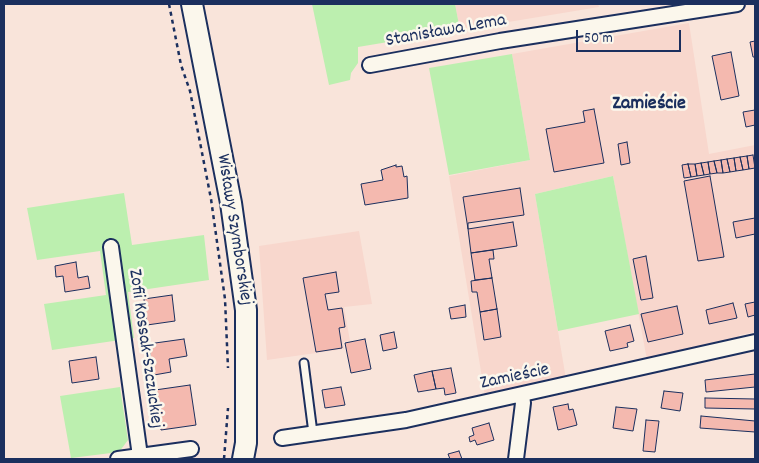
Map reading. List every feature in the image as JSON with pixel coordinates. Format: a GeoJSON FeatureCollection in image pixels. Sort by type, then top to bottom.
{"type":"FeatureCollection","features":[{"type":"Feature","properties":{"kind":"main road","name":"Wisławy Szymborskiej"},"geometry":{"type":"LineString","coordinates":[[192,4],[231,203],[246,310],[246,442],[244,459]]}},
{"type":"Feature","properties":{"kind":"street","name":"Stanisława Lema"},"geometry":{"type":"LineString","coordinates":[[370,65],[500,41],[737,4]]}},
{"type":"Feature","properties":{"kind":"street","name":"Zofii Kossak-Szczuckiej"},"geometry":{"type":"LineString","coordinates":[[111,246],[140,456]]}},
{"type":"Feature","properties":{"kind":"street","name":"Zamieście"},"geometry":{"type":"LineString","coordinates":[[282,438],[406,420],[522,396],[755,342]]}},
{"type":"Feature","properties":{"kind":"street"},"geometry":{"type":"LineString","coordinates":[[516,459],[523,403],[522,396]]}},
{"type":"Feature","properties":{"kind":"street"},"geometry":{"type":"LineString","coordinates":[[118,459],[191,449]]}},
{"type":"Feature","properties":{"kind":"lane"},"geometry":{"type":"LineString","coordinates":[[304,363],[313,434]]}},
{"type":"Feature","properties":{"kind":"path"},"geometry":{"type":"LineString","coordinates":[[169,4],[181,64],[190,91],[212,207],[225,299],[228,372]]}},
{"type":"Feature","properties":{"kind":"path"},"geometry":{"type":"LineString","coordinates":[[224,459],[228,399]]}},
{"type":"Feature","properties":{"kind":"shaded area"},"geometry":{"type":"Polygon","coordinates":[[[455,4],[598,4],[599,7],[460,30],[455,4]]]}},
{"type":"Feature","properties":{"kind":"shaded area"},"geometry":{"type":"Polygon","coordinates":[[[689,23],[709,154],[755,145],[755,332],[739,335],[740,340],[647,360],[613,176],[535,194],[566,379],[485,396],[449,176],[530,160],[512,54],[689,23]]]}},
{"type":"Feature","properties":{"kind":"shaded area"},"geometry":{"type":"Polygon","coordinates":[[[359,231],[372,304],[344,307],[350,341],[343,342],[344,349],[267,360],[259,246],[359,231]]]}},
{"type":"Feature","properties":{"kind":"green space"},"geometry":{"type":"Polygon","coordinates":[[[312,4],[455,4],[460,30],[358,47],[358,63],[351,73],[350,80],[329,85],[312,4]]]}},
{"type":"Feature","properties":{"kind":"green space"},"geometry":{"type":"Polygon","coordinates":[[[512,54],[530,160],[449,175],[429,68],[512,54]]]}},
{"type":"Feature","properties":{"kind":"green space"},"geometry":{"type":"Polygon","coordinates":[[[613,176],[639,314],[558,331],[535,194],[613,176]]]}},
{"type":"Feature","properties":{"kind":"green space"},"geometry":{"type":"Polygon","coordinates":[[[124,193],[132,245],[204,235],[209,280],[128,292],[134,338],[52,350],[44,304],[106,295],[100,251],[37,260],[27,208],[124,193]]]}},
{"type":"Feature","properties":{"kind":"green space"},"geometry":{"type":"Polygon","coordinates":[[[120,387],[128,440],[119,452],[71,458],[60,396],[120,387]]]}},
{"type":"Feature","properties":{"kind":"building"},"geometry":{"type":"Polygon","coordinates":[[[755,41],[755,57],[753,57],[750,42],[755,41]]]}},
{"type":"Feature","properties":{"kind":"building"},"geometry":{"type":"Polygon","coordinates":[[[731,52],[739,96],[721,100],[712,56],[731,52]]]}},
{"type":"Feature","properties":{"kind":"building"},"geometry":{"type":"Polygon","coordinates":[[[594,109],[604,163],[554,172],[546,129],[585,122],[583,111],[594,109]]]}},
{"type":"Feature","properties":{"kind":"building"},"geometry":{"type":"Polygon","coordinates":[[[755,110],[755,125],[746,127],[743,112],[755,110]]]}},
{"type":"Feature","properties":{"kind":"building"},"geometry":{"type":"Polygon","coordinates":[[[627,142],[630,163],[621,165],[618,144],[627,142]]]}},
{"type":"Feature","properties":{"kind":"building"},"geometry":{"type":"Polygon","coordinates":[[[753,155],[755,168],[749,169],[747,156],[753,155]]]}},
{"type":"Feature","properties":{"kind":"building"},"geometry":{"type":"Polygon","coordinates":[[[747,156],[749,169],[743,170],[740,157],[747,156]]]}},
{"type":"Feature","properties":{"kind":"building"},"geometry":{"type":"Polygon","coordinates":[[[740,157],[743,170],[736,171],[734,158],[740,157]]]}},
{"type":"Feature","properties":{"kind":"building"},"geometry":{"type":"Polygon","coordinates":[[[734,158],[736,171],[730,172],[727,159],[734,158]]]}},
{"type":"Feature","properties":{"kind":"building"},"geometry":{"type":"Polygon","coordinates":[[[727,159],[730,172],[723,173],[721,160],[727,159]]]}},
{"type":"Feature","properties":{"kind":"building"},"geometry":{"type":"Polygon","coordinates":[[[721,160],[723,173],[717,173],[714,161],[721,160]]]}},
{"type":"Feature","properties":{"kind":"building"},"geometry":{"type":"Polygon","coordinates":[[[714,161],[717,173],[710,174],[708,162],[714,161]]]}},
{"type":"Feature","properties":{"kind":"building"},"geometry":{"type":"Polygon","coordinates":[[[708,162],[710,174],[704,175],[701,163],[708,162]]]}},
{"type":"Feature","properties":{"kind":"building"},"geometry":{"type":"Polygon","coordinates":[[[701,163],[704,175],[697,176],[695,164],[701,163]]]}},
{"type":"Feature","properties":{"kind":"building"},"geometry":{"type":"Polygon","coordinates":[[[688,164],[691,177],[684,178],[682,165],[688,164]]]}},
{"type":"Feature","properties":{"kind":"building"},"geometry":{"type":"Polygon","coordinates":[[[688,164],[695,164],[697,176],[691,177],[688,164]]]}},
{"type":"Feature","properties":{"kind":"building"},"geometry":{"type":"Polygon","coordinates":[[[396,165],[396,167],[402,166],[404,177],[407,176],[408,198],[365,205],[361,184],[383,180],[381,170],[396,165]]]}},
{"type":"Feature","properties":{"kind":"building"},"geometry":{"type":"Polygon","coordinates":[[[710,176],[724,257],[698,261],[684,181],[710,176]]]}},
{"type":"Feature","properties":{"kind":"building"},"geometry":{"type":"Polygon","coordinates":[[[520,188],[524,215],[468,223],[468,229],[463,197],[520,188]]]}},
{"type":"Feature","properties":{"kind":"building"},"geometry":{"type":"Polygon","coordinates":[[[755,218],[755,234],[736,238],[733,222],[755,218]]]}},
{"type":"Feature","properties":{"kind":"building"},"geometry":{"type":"Polygon","coordinates":[[[513,222],[517,246],[471,253],[468,229],[513,222]]]}},
{"type":"Feature","properties":{"kind":"building"},"geometry":{"type":"Polygon","coordinates":[[[493,250],[494,259],[489,259],[492,278],[475,280],[471,253],[493,250]]]}},
{"type":"Feature","properties":{"kind":"building"},"geometry":{"type":"Polygon","coordinates":[[[646,256],[653,298],[641,300],[633,259],[646,256]]]}},
{"type":"Feature","properties":{"kind":"building"},"geometry":{"type":"Polygon","coordinates":[[[76,262],[78,278],[88,276],[90,288],[65,292],[63,276],[56,277],[55,266],[76,262]]]}},
{"type":"Feature","properties":{"kind":"building"},"geometry":{"type":"Polygon","coordinates":[[[336,272],[339,292],[325,294],[328,310],[342,308],[345,327],[339,328],[342,348],[316,352],[303,278],[336,272]]]}},
{"type":"Feature","properties":{"kind":"building"},"geometry":{"type":"Polygon","coordinates":[[[492,278],[497,309],[480,312],[477,292],[472,292],[471,281],[492,278]]]}},
{"type":"Feature","properties":{"kind":"building"},"geometry":{"type":"Polygon","coordinates":[[[172,295],[175,321],[147,325],[144,299],[172,295]]]}},
{"type":"Feature","properties":{"kind":"building"},"geometry":{"type":"Polygon","coordinates":[[[755,302],[755,315],[748,317],[745,304],[755,302]]]}},
{"type":"Feature","properties":{"kind":"building"},"geometry":{"type":"Polygon","coordinates":[[[733,303],[737,318],[709,324],[706,310],[733,303]]]}},
{"type":"Feature","properties":{"kind":"building"},"geometry":{"type":"Polygon","coordinates":[[[465,305],[466,317],[451,319],[449,308],[465,305]]]}},
{"type":"Feature","properties":{"kind":"building"},"geometry":{"type":"Polygon","coordinates":[[[677,306],[683,334],[648,342],[641,314],[677,306]]]}},
{"type":"Feature","properties":{"kind":"building"},"geometry":{"type":"Polygon","coordinates":[[[497,309],[501,337],[484,340],[480,312],[497,309]]]}},
{"type":"Feature","properties":{"kind":"building"},"geometry":{"type":"Polygon","coordinates":[[[630,325],[634,341],[627,343],[628,347],[610,351],[605,331],[630,325]]]}},
{"type":"Feature","properties":{"kind":"building"},"geometry":{"type":"Polygon","coordinates":[[[394,332],[397,348],[383,351],[380,335],[394,332]]]}},
{"type":"Feature","properties":{"kind":"building"},"geometry":{"type":"Polygon","coordinates":[[[184,339],[187,356],[169,359],[171,372],[154,375],[148,344],[184,339]]]}},
{"type":"Feature","properties":{"kind":"building"},"geometry":{"type":"Polygon","coordinates":[[[365,339],[371,369],[351,373],[345,343],[365,339]]]}},
{"type":"Feature","properties":{"kind":"building"},"geometry":{"type":"Polygon","coordinates":[[[96,357],[99,379],[72,383],[69,361],[96,357]]]}},
{"type":"Feature","properties":{"kind":"building"},"geometry":{"type":"Polygon","coordinates":[[[451,368],[456,393],[445,395],[444,388],[436,389],[432,371],[451,368]]]}},
{"type":"Feature","properties":{"kind":"building"},"geometry":{"type":"Polygon","coordinates":[[[432,371],[436,389],[418,392],[414,375],[432,371]]]}},
{"type":"Feature","properties":{"kind":"building"},"geometry":{"type":"Polygon","coordinates":[[[755,374],[755,387],[706,392],[705,380],[755,374]]]}},
{"type":"Feature","properties":{"kind":"building"},"geometry":{"type":"Polygon","coordinates":[[[190,385],[196,425],[161,430],[155,390],[190,385]]]}},
{"type":"Feature","properties":{"kind":"building"},"geometry":{"type":"Polygon","coordinates":[[[341,387],[345,405],[325,408],[322,390],[341,387]]]}},
{"type":"Feature","properties":{"kind":"building"},"geometry":{"type":"Polygon","coordinates":[[[664,391],[683,393],[680,411],[661,408],[664,391]]]}},
{"type":"Feature","properties":{"kind":"building"},"geometry":{"type":"Polygon","coordinates":[[[705,398],[755,399],[755,409],[705,408],[705,398]]]}},
{"type":"Feature","properties":{"kind":"building"},"geometry":{"type":"Polygon","coordinates":[[[568,404],[569,410],[573,409],[577,425],[558,430],[553,407],[568,404]]]}},
{"type":"Feature","properties":{"kind":"building"},"geometry":{"type":"Polygon","coordinates":[[[616,407],[637,409],[633,431],[613,428],[616,407]]]}},
{"type":"Feature","properties":{"kind":"building"},"geometry":{"type":"Polygon","coordinates":[[[701,416],[755,421],[755,432],[700,428],[701,416]]]}},
{"type":"Feature","properties":{"kind":"building"},"geometry":{"type":"Polygon","coordinates":[[[646,420],[659,421],[655,452],[643,451],[646,420]]]}},
{"type":"Feature","properties":{"kind":"building"},"geometry":{"type":"Polygon","coordinates":[[[489,423],[494,440],[477,445],[475,440],[470,442],[469,437],[474,435],[472,428],[489,423]]]}},
{"type":"Feature","properties":{"kind":"building"},"geometry":{"type":"Polygon","coordinates":[[[459,451],[462,459],[450,459],[448,454],[459,451]]]}},
{"type":"Feature","properties":{"kind":"district","name":"Zamieście"},"geometry":{"type":"Point","coordinates":[649,105]}}]}
